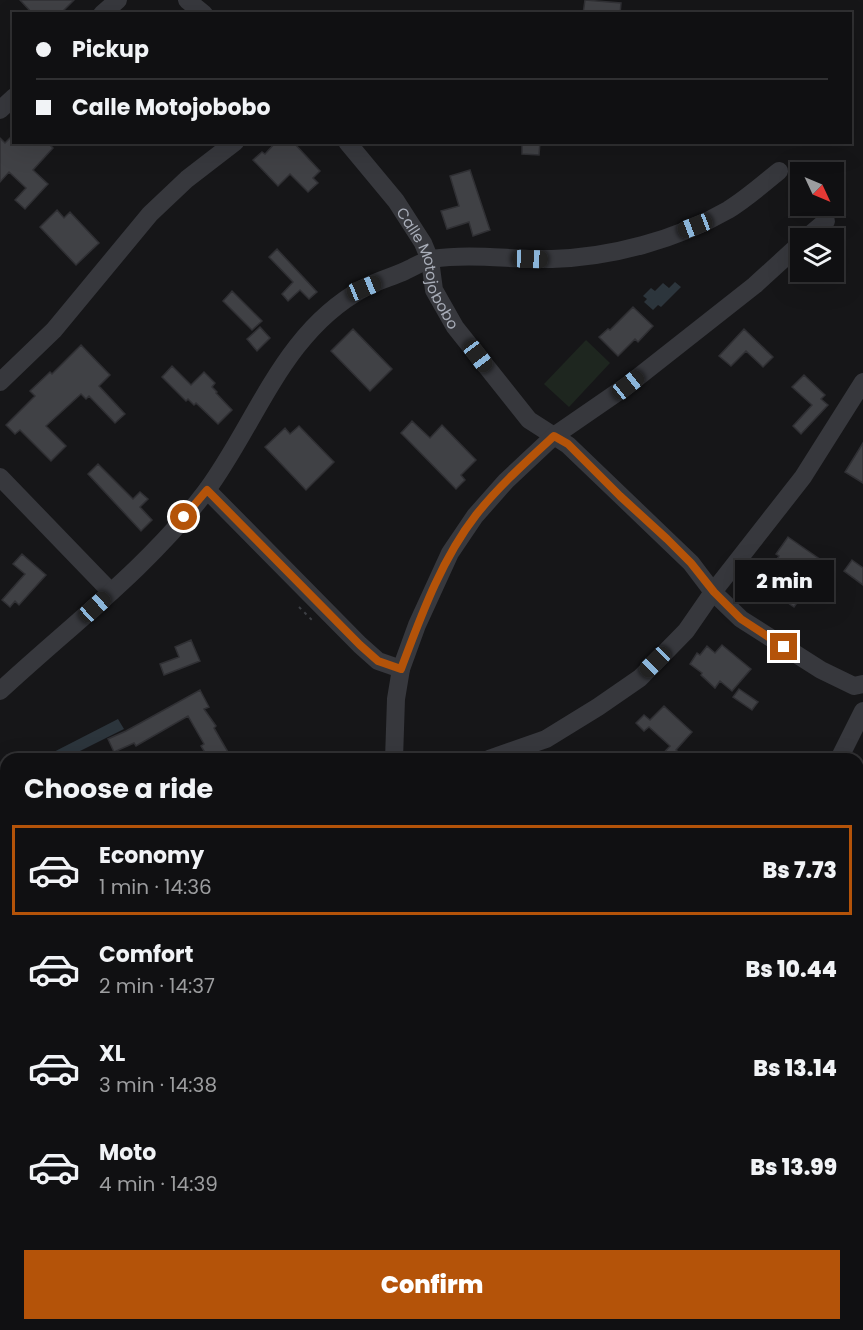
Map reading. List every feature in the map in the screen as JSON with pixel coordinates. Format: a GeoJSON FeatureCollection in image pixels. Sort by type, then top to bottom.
{"type":"FeatureCollection","features":[{"type":"Feature","properties":{"kind":"street"},"geometry":{"type":"LineString","coordinates":[[187,0],[202,12]]}},
{"type":"Feature","properties":{"kind":"street"},"geometry":{"type":"LineString","coordinates":[[0,110],[12,99]]}},
{"type":"Feature","properties":{"kind":"street"},"geometry":{"type":"LineString","coordinates":[[0,382],[54,330],[150,214],[187,178],[232,144]]}},
{"type":"Feature","properties":{"kind":"street","name":"Calle Motojobobo"},"geometry":{"type":"LineString","coordinates":[[349,144],[396,201],[423,243],[430,260],[434,290],[455,327],[529,420],[568,444],[691,563],[714,592],[741,619],[821,670],[854,686],[863,684]]}},
{"type":"Feature","properties":{"kind":"street"},"geometry":{"type":"LineString","coordinates":[[0,691],[160,545],[207,490],[300,339],[333,309],[364,288],[430,260],[586,257],[629,248],[669,236],[729,209],[780,171]]}},
{"type":"Feature","properties":{"kind":"street"},"geometry":{"type":"LineString","coordinates":[[818,228],[826,221]]}},
{"type":"Feature","properties":{"kind":"street"},"geometry":{"type":"LineString","coordinates":[[397,753],[396,699],[401,669],[417,625],[450,553],[475,516],[506,481],[554,436],[628,385],[755,285],[790,253]]}},
{"type":"Feature","properties":{"kind":"street"},"geometry":{"type":"LineString","coordinates":[[506,753],[546,739],[598,707],[640,678],[686,631],[804,477],[863,382]]}},
{"type":"Feature","properties":{"kind":"street"},"geometry":{"type":"LineString","coordinates":[[0,477],[111,592]]}},
{"type":"Feature","properties":{"kind":"street"},"geometry":{"type":"LineString","coordinates":[[207,490],[360,645],[378,661],[401,669]]}},
{"type":"Feature","properties":{"kind":"street"},"geometry":{"type":"LineString","coordinates":[[842,753],[863,711]]}},
{"type":"Feature","properties":{"kind":"path"},"geometry":{"type":"LineString","coordinates":[[296,600],[301,611],[321,627]]}},
{"type":"Feature","properties":{"kind":"shaded area"},"geometry":{"type":"Polygon","coordinates":[[[675,282],[681,287],[661,307],[658,305],[653,310],[644,302],[647,299],[643,296],[651,288],[655,291],[663,283],[669,288],[675,282]]]}},
{"type":"Feature","properties":{"kind":"shaded area"},"geometry":{"type":"Polygon","coordinates":[[[586,340],[610,363],[569,407],[544,384],[586,340]]]}},
{"type":"Feature","properties":{"kind":"shaded area"},"geometry":{"type":"Polygon","coordinates":[[[118,719],[124,729],[76,753],[52,753],[118,719]]]}},
{"type":"Feature","properties":{"kind":"building"},"geometry":{"type":"Polygon","coordinates":[[[20,0],[74,0],[62,12],[31,12],[20,0]]]}},
{"type":"Feature","properties":{"kind":"building"},"geometry":{"type":"Polygon","coordinates":[[[585,0],[621,3],[620,12],[583,12],[585,0]]]}},
{"type":"Feature","properties":{"kind":"building"},"geometry":{"type":"Polygon","coordinates":[[[12,136],[12,144],[49,144],[53,148],[33,170],[48,184],[25,209],[15,200],[26,188],[9,172],[0,182],[0,138],[5,143],[12,136]]]}},
{"type":"Feature","properties":{"kind":"building"},"geometry":{"type":"Polygon","coordinates":[[[274,144],[295,144],[320,171],[313,178],[318,183],[308,192],[290,174],[278,186],[253,160],[262,152],[265,154],[274,144]]]}},
{"type":"Feature","properties":{"kind":"building"},"geometry":{"type":"Polygon","coordinates":[[[522,144],[540,144],[539,155],[522,154],[522,144]]]}},
{"type":"Feature","properties":{"kind":"building"},"geometry":{"type":"Polygon","coordinates":[[[470,170],[490,230],[473,236],[469,222],[447,229],[441,211],[459,206],[450,176],[470,170]]]}},
{"type":"Feature","properties":{"kind":"building"},"geometry":{"type":"Polygon","coordinates":[[[57,210],[64,218],[70,212],[99,243],[76,265],[40,227],[57,210]]]}},
{"type":"Feature","properties":{"kind":"building"},"geometry":{"type":"Polygon","coordinates":[[[277,249],[317,292],[309,299],[300,290],[288,301],[282,294],[293,282],[269,257],[277,249]]]}},
{"type":"Feature","properties":{"kind":"building"},"geometry":{"type":"Polygon","coordinates":[[[232,291],[262,321],[252,330],[223,301],[232,291]]]}},
{"type":"Feature","properties":{"kind":"building"},"geometry":{"type":"Polygon","coordinates":[[[633,307],[653,326],[638,342],[635,339],[618,356],[599,337],[608,329],[610,330],[633,307]]]}},
{"type":"Feature","properties":{"kind":"building"},"geometry":{"type":"Polygon","coordinates":[[[260,327],[270,338],[257,351],[247,339],[260,327]]]}},
{"type":"Feature","properties":{"kind":"building"},"geometry":{"type":"Polygon","coordinates":[[[353,329],[392,369],[370,391],[331,351],[353,329]]]}},
{"type":"Feature","properties":{"kind":"building"},"geometry":{"type":"Polygon","coordinates":[[[744,329],[773,357],[763,367],[746,351],[731,366],[719,356],[744,329]]]}},
{"type":"Feature","properties":{"kind":"building"},"geometry":{"type":"Polygon","coordinates":[[[81,345],[110,375],[99,386],[125,414],[115,423],[89,396],[86,399],[81,394],[46,426],[66,446],[51,461],[20,430],[15,434],[6,425],[35,396],[30,391],[50,372],[52,374],[81,345]]]}},
{"type":"Feature","properties":{"kind":"building"},"geometry":{"type":"Polygon","coordinates":[[[172,366],[191,385],[204,372],[215,383],[212,387],[216,393],[232,410],[218,424],[196,403],[194,405],[188,399],[186,401],[162,377],[172,366]]]}},
{"type":"Feature","properties":{"kind":"building"},"geometry":{"type":"Polygon","coordinates":[[[804,375],[825,395],[821,399],[828,405],[801,434],[793,426],[812,405],[792,387],[804,375]]]}},
{"type":"Feature","properties":{"kind":"building"},"geometry":{"type":"Polygon","coordinates":[[[412,421],[430,438],[442,425],[476,460],[461,475],[465,480],[456,489],[401,433],[412,421]]]}},
{"type":"Feature","properties":{"kind":"building"},"geometry":{"type":"Polygon","coordinates":[[[299,426],[334,462],[306,490],[265,447],[285,428],[290,434],[299,426]]]}},
{"type":"Feature","properties":{"kind":"building"},"geometry":{"type":"Polygon","coordinates":[[[863,443],[863,483],[845,472],[863,443]]]}},
{"type":"Feature","properties":{"kind":"building"},"geometry":{"type":"Polygon","coordinates":[[[98,464],[133,499],[140,492],[148,499],[140,507],[152,520],[141,531],[88,474],[98,464]]]}},
{"type":"Feature","properties":{"kind":"building"},"geometry":{"type":"Polygon","coordinates":[[[788,537],[834,569],[824,584],[815,577],[794,607],[762,585],[779,556],[776,554],[788,537]]]}},
{"type":"Feature","properties":{"kind":"building"},"geometry":{"type":"Polygon","coordinates":[[[22,554],[46,575],[19,605],[15,601],[10,607],[2,600],[25,574],[13,564],[22,554]]]}},
{"type":"Feature","properties":{"kind":"building"},"geometry":{"type":"Polygon","coordinates":[[[852,560],[863,568],[863,585],[844,571],[852,560]]]}},
{"type":"Feature","properties":{"kind":"building"},"geometry":{"type":"Polygon","coordinates":[[[191,640],[200,661],[164,675],[160,664],[179,657],[175,647],[191,640]]]}},
{"type":"Feature","properties":{"kind":"building"},"geometry":{"type":"Polygon","coordinates":[[[722,645],[751,669],[732,691],[720,681],[715,688],[701,675],[702,673],[690,664],[697,653],[700,655],[707,646],[715,653],[722,645]]]}},
{"type":"Feature","properties":{"kind":"building"},"geometry":{"type":"Polygon","coordinates":[[[739,689],[758,702],[752,710],[733,697],[739,689]]]}},
{"type":"Feature","properties":{"kind":"building"},"geometry":{"type":"Polygon","coordinates":[[[200,690],[209,707],[204,709],[216,726],[214,728],[229,753],[205,753],[201,746],[204,744],[188,716],[136,746],[134,743],[114,752],[108,739],[200,690]]]}},
{"type":"Feature","properties":{"kind":"building"},"geometry":{"type":"Polygon","coordinates":[[[664,706],[692,732],[676,750],[679,753],[664,753],[670,746],[649,727],[644,731],[636,723],[644,715],[650,720],[664,706]]]}},
{"type":"Feature","properties":{"kind":"route"},"geometry":{"type":"LineString","coordinates":[[184,517],[207,490],[360,645],[378,661],[401,669],[417,625],[450,553],[475,516],[506,481],[554,436],[568,444],[667,539],[741,619],[784,647]]}}]}
